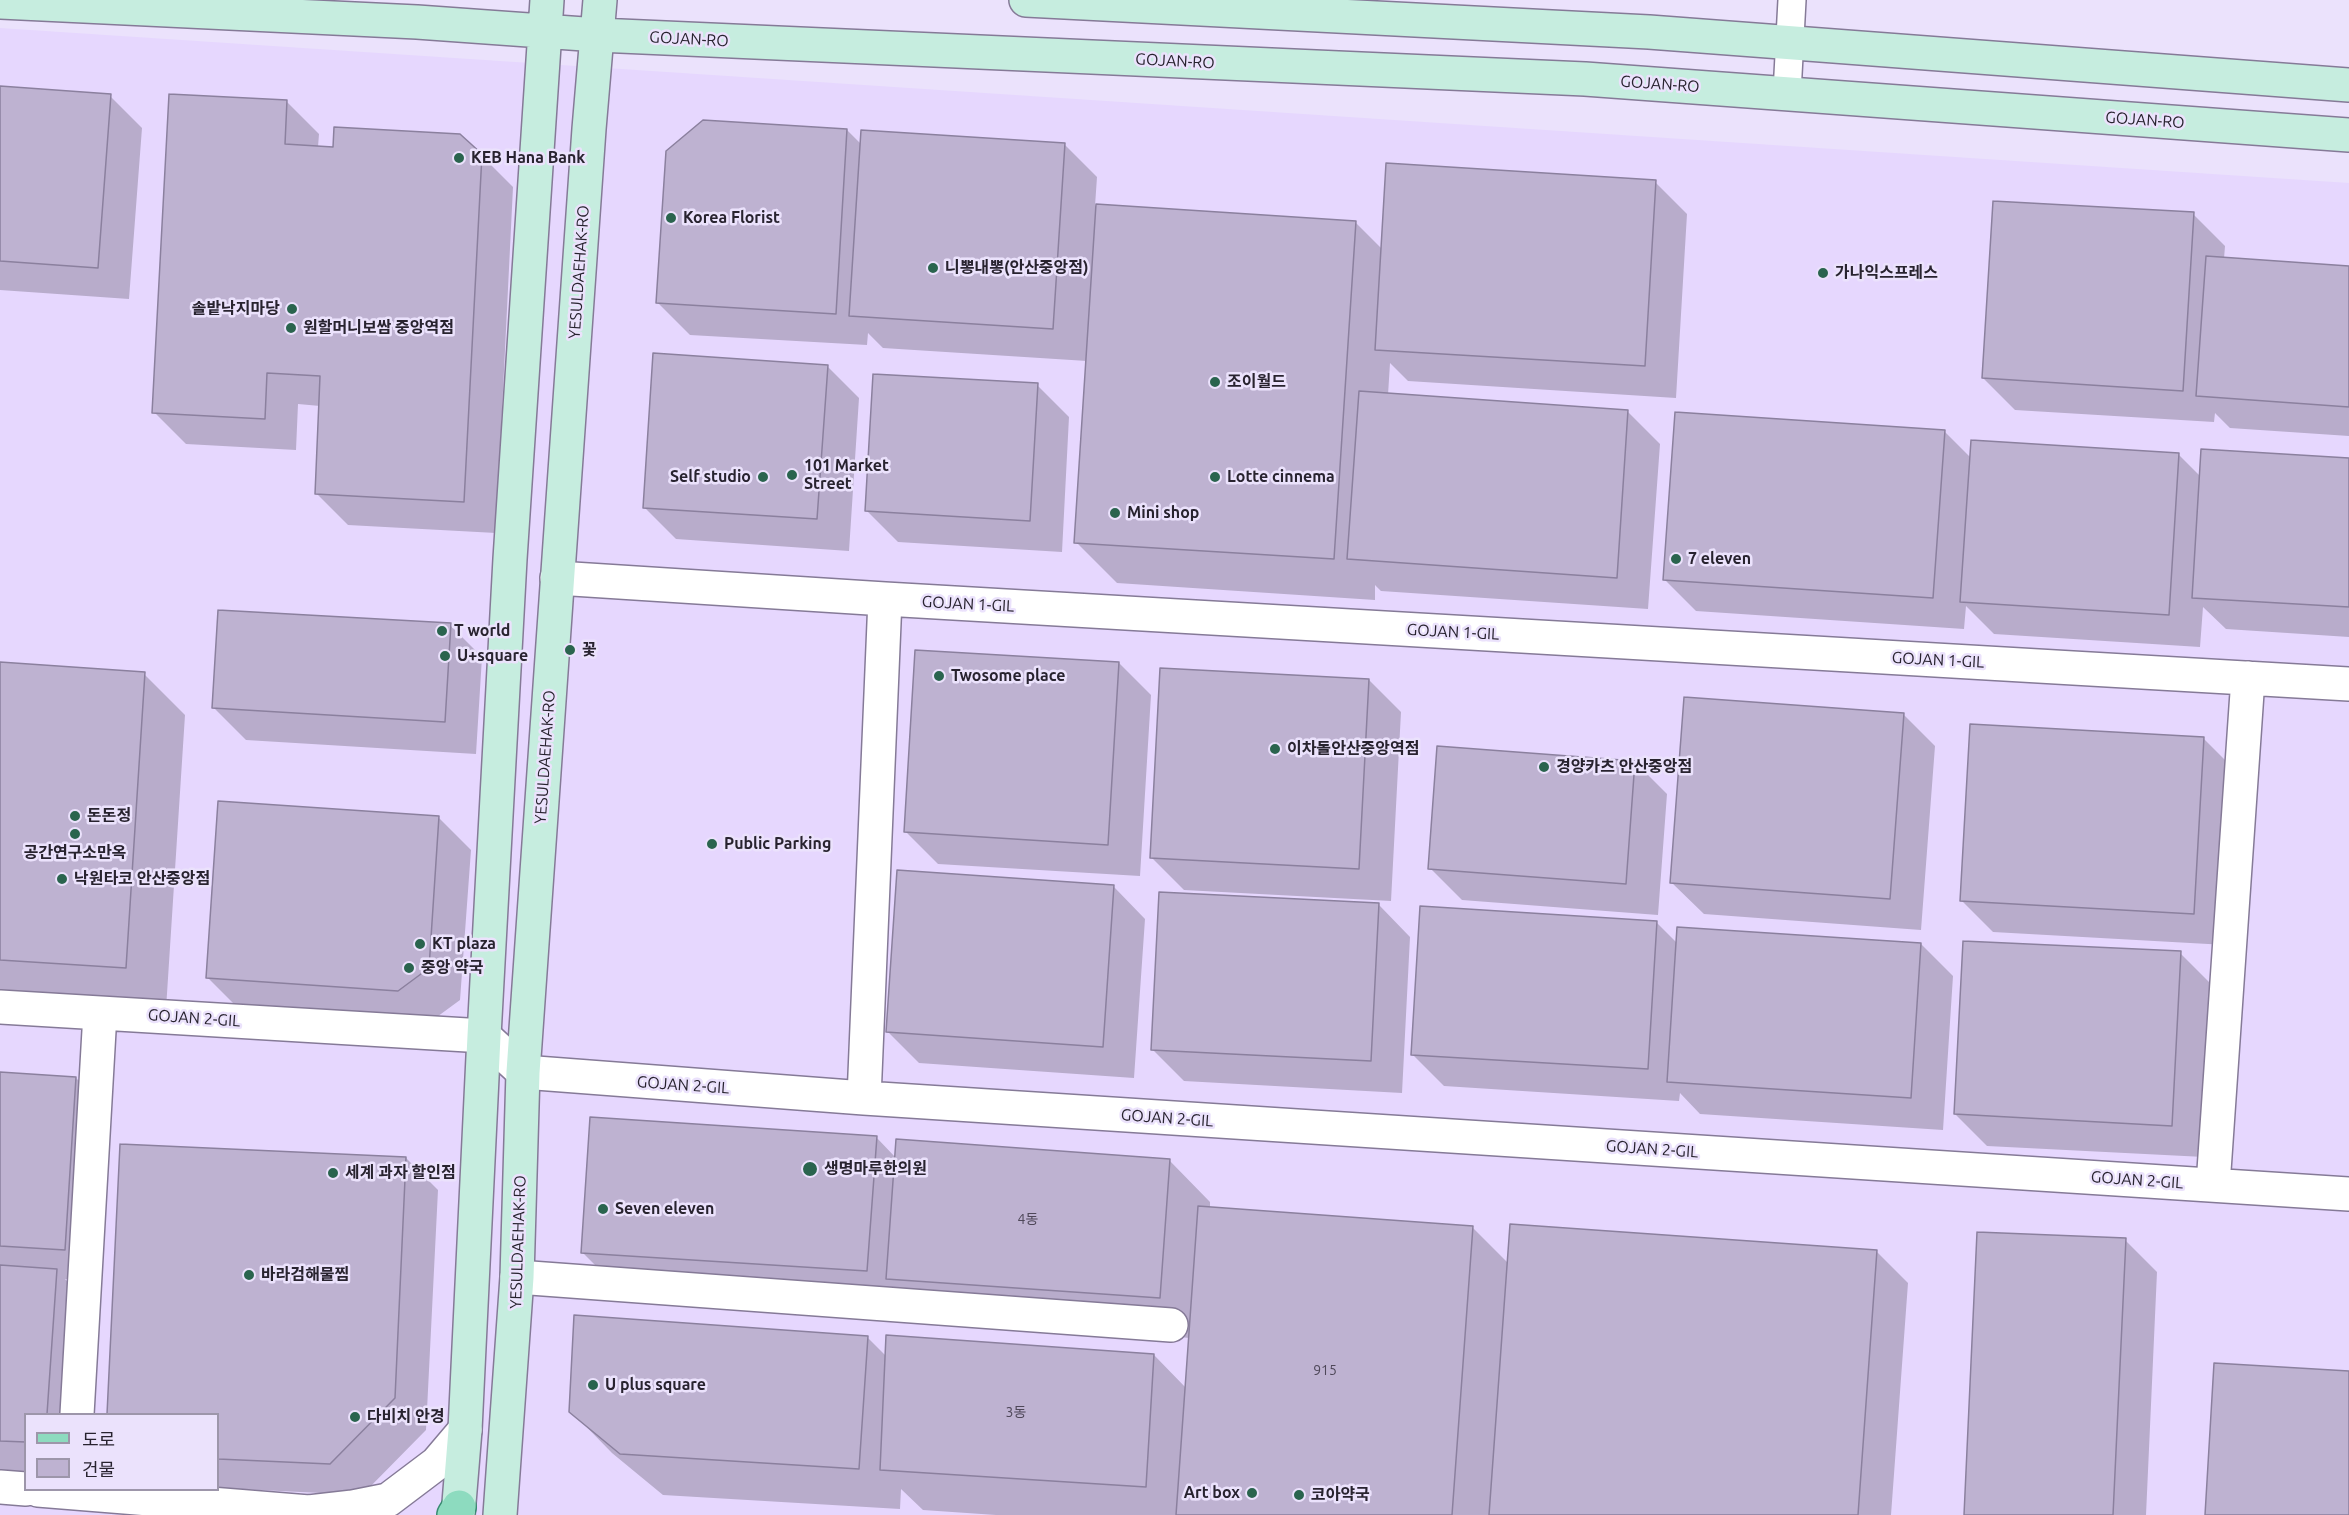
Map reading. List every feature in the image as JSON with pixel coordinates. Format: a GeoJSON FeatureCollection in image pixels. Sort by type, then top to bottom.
{"type":"FeatureCollection","features":[{"type":"Feature","properties":{"kind":"street","name":"YESULDAEHAK-RO"},"geometry":{"type":"LineString","coordinates":[[500,1515],[517,1277],[523,1072],[587,152],[600,0]]}},
{"type":"Feature","properties":{"kind":"street"},"geometry":{"type":"LineString","coordinates":[[1026,0],[1649,32],[2349,85]]}},
{"type":"Feature","properties":{"kind":"street","name":"GOJAN-RO"},"geometry":{"type":"LineString","coordinates":[[0,2],[417,22],[547,16],[598,35],[1585,79],[2349,135]]}},
{"type":"Feature","properties":{"kind":"street"},"geometry":{"type":"LineString","coordinates":[[457,1512],[465,1430],[510,570],[547,16]]}},
{"type":"Feature","properties":{"kind":"street","name":"GOJAN 1-GIL"},"geometry":{"type":"LineString","coordinates":[[557,578],[2349,684]]}},
{"type":"Feature","properties":{"kind":"street"},"geometry":{"type":"LineString","coordinates":[[864,1098],[885,599]]}},
{"type":"Feature","properties":{"kind":"street"},"geometry":{"type":"LineString","coordinates":[[2213,1185],[2248,678]]}},
{"type":"Feature","properties":{"kind":"street","name":"GOJAN 2-GIL"},"geometry":{"type":"LineString","coordinates":[[0,1007],[484,1036]]}},
{"type":"Feature","properties":{"kind":"street"},"geometry":{"type":"LineString","coordinates":[[77,1413],[100,1013]]}},
{"type":"Feature","properties":{"kind":"street"},"geometry":{"type":"LineString","coordinates":[[484,1036],[523,1072]]}},
{"type":"Feature","properties":{"kind":"street","name":"GOJAN 2-GIL"},"geometry":{"type":"LineString","coordinates":[[523,1072],[864,1098],[2349,1194]]}},
{"type":"Feature","properties":{"kind":"street"},"geometry":{"type":"LineString","coordinates":[[517,1277],[1171,1325]]}},
{"type":"Feature","properties":{"kind":"street"},"geometry":{"type":"LineString","coordinates":[[73,1491],[309,1512],[353,1507],[388,1500],[437,1463],[465,1430]]}},
{"type":"Feature","properties":{"kind":"street"},"geometry":{"type":"LineString","coordinates":[[0,1487],[24,1489]]}},
{"type":"Feature","properties":{"kind":"lane"},"geometry":{"type":"LineString","coordinates":[[1786,93],[1792,0]]}},
{"type":"Feature","properties":{"kind":"shaded area"},"geometry":{"type":"Polygon","coordinates":[[[0,28],[2349,183],[2349,1515],[0,1515],[0,28]]]}},
{"type":"Feature","properties":{"kind":"building"},"geometry":{"type":"Polygon","coordinates":[[[0,86],[111,94],[98,268],[0,261],[0,86]]]}},
{"type":"Feature","properties":{"kind":"building"},"geometry":{"type":"Polygon","coordinates":[[[169,94],[287,100],[285,144],[333,147],[334,127],[460,134],[482,154],[464,502],[315,494],[320,376],[267,373],[265,419],[152,413],[169,94]]]}},
{"type":"Feature","properties":{"kind":"building"},"geometry":{"type":"Polygon","coordinates":[[[703,120],[847,129],[836,314],[656,303],[666,151],[703,120]]]}},
{"type":"Feature","properties":{"kind":"building"},"geometry":{"type":"Polygon","coordinates":[[[861,130],[1065,143],[1053,329],[849,316],[861,130]]]}},
{"type":"Feature","properties":{"kind":"building"},"geometry":{"type":"Polygon","coordinates":[[[1386,163],[1656,180],[1645,366],[1375,350],[1386,163]]]}},
{"type":"Feature","properties":{"kind":"building"},"geometry":{"type":"Polygon","coordinates":[[[1993,201],[2194,212],[2183,391],[1982,378],[1993,201]]]}},
{"type":"Feature","properties":{"kind":"building","name":"조이월드"},"geometry":{"type":"Polygon","coordinates":[[[1096,204],[1356,221],[1334,559],[1074,543],[1096,204]]]}},
{"type":"Feature","properties":{"kind":"building"},"geometry":{"type":"Polygon","coordinates":[[[2206,256],[2349,266],[2349,407],[2196,396],[2206,256]]]}},
{"type":"Feature","properties":{"kind":"building"},"geometry":{"type":"Polygon","coordinates":[[[653,353],[828,365],[817,519],[643,508],[653,353]]]}},
{"type":"Feature","properties":{"kind":"building"},"geometry":{"type":"Polygon","coordinates":[[[873,374],[1038,383],[1030,521],[865,511],[873,374]]]}},
{"type":"Feature","properties":{"kind":"building"},"geometry":{"type":"Polygon","coordinates":[[[1359,391],[1628,410],[1617,578],[1347,559],[1359,391]]]}},
{"type":"Feature","properties":{"kind":"building"},"geometry":{"type":"Polygon","coordinates":[[[1675,412],[1945,430],[1933,598],[1663,580],[1675,412]]]}},
{"type":"Feature","properties":{"kind":"building"},"geometry":{"type":"Polygon","coordinates":[[[1971,440],[2179,453],[2169,615],[1960,602],[1971,440]]]}},
{"type":"Feature","properties":{"kind":"building"},"geometry":{"type":"Polygon","coordinates":[[[2201,449],[2349,458],[2349,607],[2192,598],[2201,449]]]}},
{"type":"Feature","properties":{"kind":"building"},"geometry":{"type":"Polygon","coordinates":[[[218,610],[451,623],[445,722],[212,708],[218,610]]]}},
{"type":"Feature","properties":{"kind":"building"},"geometry":{"type":"Polygon","coordinates":[[[915,650],[1119,662],[1108,845],[904,832],[915,650]]]}},
{"type":"Feature","properties":{"kind":"building"},"geometry":{"type":"Polygon","coordinates":[[[0,662],[145,672],[126,968],[0,960],[0,662]]]}},
{"type":"Feature","properties":{"kind":"building"},"geometry":{"type":"Polygon","coordinates":[[[1160,668],[1369,679],[1359,869],[1150,858],[1160,668]]]}},
{"type":"Feature","properties":{"kind":"building"},"geometry":{"type":"Polygon","coordinates":[[[1684,697],[1904,713],[1890,899],[1670,883],[1684,697]]]}},
{"type":"Feature","properties":{"kind":"building"},"geometry":{"type":"Polygon","coordinates":[[[1970,724],[2204,737],[2194,914],[1960,901],[1970,724]]]}},
{"type":"Feature","properties":{"kind":"building"},"geometry":{"type":"Polygon","coordinates":[[[1437,746],[1635,761],[1626,884],[1428,869],[1437,746]]]}},
{"type":"Feature","properties":{"kind":"building"},"geometry":{"type":"Polygon","coordinates":[[[218,801],[439,816],[429,968],[398,991],[206,978],[218,801]]]}},
{"type":"Feature","properties":{"kind":"building"},"geometry":{"type":"Polygon","coordinates":[[[897,870],[1114,885],[1103,1047],[886,1032],[897,870]]]}},
{"type":"Feature","properties":{"kind":"building"},"geometry":{"type":"Polygon","coordinates":[[[1159,892],[1379,903],[1371,1061],[1151,1050],[1159,892]]]}},
{"type":"Feature","properties":{"kind":"building"},"geometry":{"type":"Polygon","coordinates":[[[1420,906],[1657,921],[1648,1069],[1411,1055],[1420,906]]]}},
{"type":"Feature","properties":{"kind":"building"},"geometry":{"type":"Polygon","coordinates":[[[1677,927],[1921,943],[1911,1098],[1667,1082],[1677,927]]]}},
{"type":"Feature","properties":{"kind":"building"},"geometry":{"type":"Polygon","coordinates":[[[1963,941],[2181,951],[2172,1126],[1954,1114],[1963,941]]]}},
{"type":"Feature","properties":{"kind":"building"},"geometry":{"type":"Polygon","coordinates":[[[0,1072],[76,1077],[65,1250],[0,1246],[0,1072]]]}},
{"type":"Feature","properties":{"kind":"building"},"geometry":{"type":"Polygon","coordinates":[[[590,1117],[877,1136],[867,1271],[581,1253],[590,1117]]]}},
{"type":"Feature","properties":{"kind":"building"},"geometry":{"type":"Polygon","coordinates":[[[896,1139],[1170,1159],[1160,1298],[886,1279],[896,1139]]]}},
{"type":"Feature","properties":{"kind":"building"},"geometry":{"type":"Polygon","coordinates":[[[120,1144],[406,1157],[395,1398],[330,1464],[219,1459],[219,1413],[107,1413],[120,1144]]]}},
{"type":"Feature","properties":{"kind":"building"},"geometry":{"type":"Polygon","coordinates":[[[1198,1206],[1473,1226],[1452,1515],[1176,1515],[1198,1206]]]}},
{"type":"Feature","properties":{"kind":"building"},"geometry":{"type":"Polygon","coordinates":[[[1510,1224],[1877,1250],[1858,1515],[1489,1515],[1510,1224]]]}},
{"type":"Feature","properties":{"kind":"building"},"geometry":{"type":"Polygon","coordinates":[[[1977,1232],[2126,1238],[2113,1515],[1964,1515],[1977,1232]]]}},
{"type":"Feature","properties":{"kind":"building"},"geometry":{"type":"Polygon","coordinates":[[[0,1265],[57,1269],[47,1413],[24,1413],[24,1442],[0,1441],[0,1265]]]}},
{"type":"Feature","properties":{"kind":"building"},"geometry":{"type":"Polygon","coordinates":[[[574,1315],[868,1336],[859,1469],[620,1454],[569,1412],[574,1315]]]}},
{"type":"Feature","properties":{"kind":"building"},"geometry":{"type":"Polygon","coordinates":[[[886,1335],[1154,1354],[1146,1487],[880,1470],[886,1335]]]}},
{"type":"Feature","properties":{"kind":"building"},"geometry":{"type":"Polygon","coordinates":[[[2214,1363],[2349,1371],[2349,1515],[2205,1515],[2214,1363]]]}},
{"type":"Feature","properties":{"kind":"place","name":"KEB Hana Bank"},"geometry":{"type":"Point","coordinates":[459,158]}},
{"type":"Feature","properties":{"kind":"place","name":"Korea Florist"},"geometry":{"type":"Point","coordinates":[671,218]}},
{"type":"Feature","properties":{"kind":"place","name":"니뽕내뽕(안산중앙점)"},"geometry":{"type":"Point","coordinates":[933,268]}},
{"type":"Feature","properties":{"kind":"place","name":"가나익스프레스"},"geometry":{"type":"Point","coordinates":[1823,273]}},
{"type":"Feature","properties":{"kind":"place","name":"솔밭낙지마당"},"geometry":{"type":"Point","coordinates":[292,309]}},
{"type":"Feature","properties":{"kind":"place","name":"원할머니보쌈 중앙역점"},"geometry":{"type":"Point","coordinates":[291,328]}},
{"type":"Feature","properties":{"kind":"place","name":"조이월드"},"geometry":{"type":"Point","coordinates":[1215,382]}},
{"type":"Feature","properties":{"kind":"place","name":"101 Market Street"},"geometry":{"type":"Point","coordinates":[792,475]}},
{"type":"Feature","properties":{"kind":"place","name":"Self studio"},"geometry":{"type":"Point","coordinates":[763,477]}},
{"type":"Feature","properties":{"kind":"place","name":"Lotte cinnema"},"geometry":{"type":"Point","coordinates":[1215,477]}},
{"type":"Feature","properties":{"kind":"place","name":"Mini shop"},"geometry":{"type":"Point","coordinates":[1115,513]}},
{"type":"Feature","properties":{"kind":"place","name":"7 eleven"},"geometry":{"type":"Point","coordinates":[1676,559]}},
{"type":"Feature","properties":{"kind":"place","name":"T world"},"geometry":{"type":"Point","coordinates":[442,631]}},
{"type":"Feature","properties":{"kind":"place","name":"꽃"},"geometry":{"type":"Point","coordinates":[570,650]}},
{"type":"Feature","properties":{"kind":"place","name":"U+square"},"geometry":{"type":"Point","coordinates":[445,656]}},
{"type":"Feature","properties":{"kind":"place","name":"Twosome place"},"geometry":{"type":"Point","coordinates":[939,676]}},
{"type":"Feature","properties":{"kind":"place","name":"이차돌안산중앙역점"},"geometry":{"type":"Point","coordinates":[1275,749]}},
{"type":"Feature","properties":{"kind":"place","name":"경양카츠 안산중앙점"},"geometry":{"type":"Point","coordinates":[1544,767]}},
{"type":"Feature","properties":{"kind":"place","name":"돈돈정"},"geometry":{"type":"Point","coordinates":[75,816]}},
{"type":"Feature","properties":{"kind":"place","name":"공간연구소만옥"},"geometry":{"type":"Point","coordinates":[75,834]}},
{"type":"Feature","properties":{"kind":"place","name":"Public Parking"},"geometry":{"type":"Point","coordinates":[712,844]}},
{"type":"Feature","properties":{"kind":"place","name":"낙원타코 안산중앙점"},"geometry":{"type":"Point","coordinates":[62,879]}},
{"type":"Feature","properties":{"kind":"place","name":"KT plaza"},"geometry":{"type":"Point","coordinates":[420,944]}},
{"type":"Feature","properties":{"kind":"place","name":"중앙 약국"},"geometry":{"type":"Point","coordinates":[409,968]}},
{"type":"Feature","properties":{"kind":"place","name":"생명마루한의원"},"geometry":{"type":"Point","coordinates":[810,1169]}},
{"type":"Feature","properties":{"kind":"place","name":"세계 과자 할인점"},"geometry":{"type":"Point","coordinates":[333,1173]}},
{"type":"Feature","properties":{"kind":"place","name":"Seven eleven"},"geometry":{"type":"Point","coordinates":[603,1209]}},
{"type":"Feature","properties":{"kind":"place","name":"바라검해물찜"},"geometry":{"type":"Point","coordinates":[249,1275]}},
{"type":"Feature","properties":{"kind":"place","name":"U plus square"},"geometry":{"type":"Point","coordinates":[593,1385]}},
{"type":"Feature","properties":{"kind":"place","name":"다비치 안경"},"geometry":{"type":"Point","coordinates":[355,1417]}},
{"type":"Feature","properties":{"kind":"place","name":"Art box"},"geometry":{"type":"Point","coordinates":[1252,1493]}},
{"type":"Feature","properties":{"kind":"place","name":"코아약국"},"geometry":{"type":"Point","coordinates":[1299,1495]}}]}
